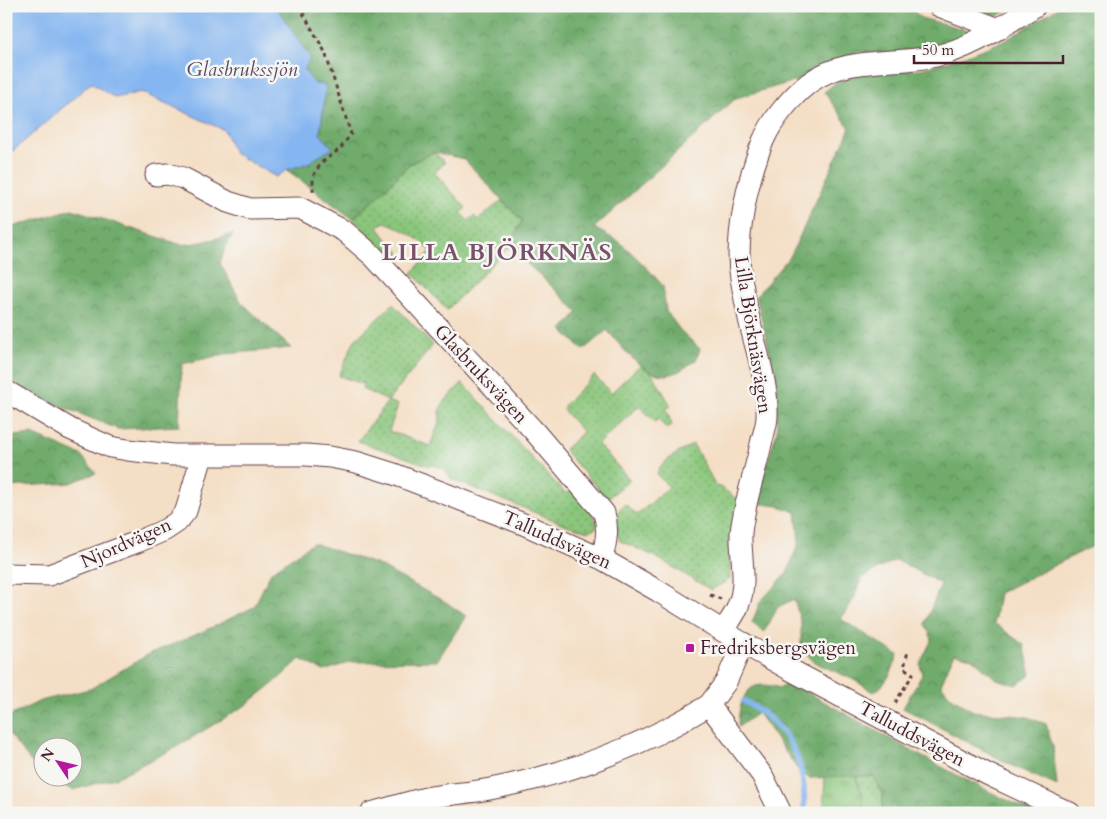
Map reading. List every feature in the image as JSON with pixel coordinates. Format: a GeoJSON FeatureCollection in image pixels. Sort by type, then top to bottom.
{"type":"FeatureCollection","features":[{"type":"Feature","properties":{"kind":"street"},"geometry":{"type":"LineString","coordinates":[[939,6],[999,29]]}},
{"type":"Feature","properties":{"kind":"street","name":"Lilla Björknäsvägen"},"geometry":{"type":"LineString","coordinates":[[722,630],[738,606],[743,587],[741,533],[767,417],[761,370],[740,276],[739,261],[739,239],[746,200],[764,139],[777,118],[791,101],[809,83],[829,72],[845,66],[936,56],[956,51],[999,29],[1035,6]]}},
{"type":"Feature","properties":{"kind":"street","name":"Glasbruksvägen"},"geometry":{"type":"LineString","coordinates":[[156,175],[168,174],[183,178],[228,202],[250,209],[300,208],[344,232],[373,256],[534,432],[604,512],[608,534],[602,559]]}},
{"type":"Feature","properties":{"kind":"street","name":"Talluddsvägen"},"geometry":{"type":"LineString","coordinates":[[6,391],[70,429],[110,447],[164,454],[202,456],[306,455],[330,457],[356,462],[394,474],[521,523],[556,537],[631,574],[743,643],[962,761],[1070,813]]}},
{"type":"Feature","properties":{"kind":"street","name":"Njordvägen"},"geometry":{"type":"LineString","coordinates":[[6,574],[49,575],[165,530],[177,522],[186,511],[202,456]]}},
{"type":"Feature","properties":{"kind":"street"},"geometry":{"type":"LineString","coordinates":[[371,813],[427,798],[490,789],[547,776],[612,755],[649,739],[708,705],[726,682],[743,643]]}},
{"type":"Feature","properties":{"kind":"street"},"geometry":{"type":"LineString","coordinates":[[708,705],[762,775],[781,813]]}},
{"type":"Feature","properties":{"kind":"path"},"geometry":{"type":"LineString","coordinates":[[299,6],[325,52],[351,134],[340,150],[322,162],[313,176],[314,217]]}},
{"type":"Feature","properties":{"kind":"path"},"geometry":{"type":"LineString","coordinates":[[894,704],[913,674],[904,668],[908,651]]}},
{"type":"Feature","properties":{"kind":"green space"},"geometry":{"type":"Polygon","coordinates":[[[276,6],[908,6],[921,18],[972,31],[953,43],[915,53],[858,52],[816,70],[806,78],[736,98],[594,228],[621,243],[649,270],[663,286],[666,311],[680,330],[700,349],[696,360],[675,373],[662,375],[644,368],[635,361],[607,330],[583,350],[562,330],[578,312],[509,247],[522,221],[464,159],[433,152],[408,165],[353,219],[287,170],[308,163],[320,134],[326,85],[315,85],[304,70],[310,58],[276,6]]]}},
{"type":"Feature","properties":{"kind":"green space"},"geometry":{"type":"Polygon","coordinates":[[[970,6],[1014,6],[997,16],[970,6]]]}},
{"type":"Feature","properties":{"kind":"green space"},"geometry":{"type":"Polygon","coordinates":[[[1061,6],[1101,6],[1101,542],[999,593],[994,623],[1024,645],[1031,675],[1016,685],[996,679],[972,658],[954,654],[941,684],[950,696],[973,711],[1028,717],[1046,724],[1053,747],[1057,786],[1015,767],[903,708],[922,675],[920,664],[932,639],[925,624],[941,584],[896,560],[861,578],[855,597],[841,619],[898,655],[889,676],[883,685],[874,692],[852,679],[814,662],[801,647],[801,623],[794,599],[778,607],[764,632],[752,623],[760,602],[787,573],[799,542],[796,512],[778,506],[755,503],[777,431],[776,378],[756,296],[791,255],[850,128],[824,92],[848,73],[921,69],[962,57],[1006,40],[1061,6]]]}},
{"type":"Feature","properties":{"kind":"green space"},"geometry":{"type":"Polygon","coordinates":[[[433,152],[445,162],[435,173],[466,208],[461,213],[468,221],[474,216],[478,220],[502,200],[522,221],[509,247],[447,310],[412,273],[431,251],[410,234],[385,222],[377,226],[400,253],[393,260],[353,219],[408,165],[433,152]]]}},
{"type":"Feature","properties":{"kind":"green space"},"geometry":{"type":"Polygon","coordinates":[[[72,209],[182,245],[233,234],[220,263],[241,302],[291,348],[225,354],[182,364],[179,426],[118,429],[38,397],[6,377],[6,229],[72,209]]]}},
{"type":"Feature","properties":{"kind":"green space"},"geometry":{"type":"Polygon","coordinates":[[[393,304],[433,345],[388,401],[362,389],[363,384],[339,376],[354,341],[393,304]]]}},
{"type":"Feature","properties":{"kind":"green space"},"geometry":{"type":"Polygon","coordinates":[[[640,365],[652,373],[671,406],[666,409],[672,425],[667,429],[658,419],[655,422],[639,406],[598,444],[630,480],[607,499],[564,450],[583,432],[563,410],[565,404],[594,375],[611,393],[640,365]]]}},
{"type":"Feature","properties":{"kind":"green space"},"geometry":{"type":"Polygon","coordinates":[[[462,383],[566,494],[572,489],[588,507],[597,522],[596,528],[588,531],[566,525],[451,479],[447,472],[439,467],[427,465],[358,441],[388,401],[398,405],[389,431],[430,446],[440,420],[439,411],[444,402],[462,383]]]}},
{"type":"Feature","properties":{"kind":"green space"},"geometry":{"type":"Polygon","coordinates":[[[32,434],[81,455],[96,473],[71,483],[6,487],[6,437],[32,434]]]}},
{"type":"Feature","properties":{"kind":"green space"},"geometry":{"type":"Polygon","coordinates":[[[693,444],[716,486],[721,487],[739,501],[730,542],[730,579],[711,590],[654,556],[620,541],[615,521],[618,512],[625,504],[637,515],[669,487],[657,475],[659,470],[671,457],[693,444]]]}},
{"type":"Feature","properties":{"kind":"green space"},"geometry":{"type":"Polygon","coordinates":[[[313,543],[378,565],[447,603],[466,616],[437,661],[350,662],[324,671],[300,659],[246,705],[173,749],[115,778],[73,790],[64,786],[82,786],[82,736],[32,736],[32,763],[6,730],[6,718],[40,701],[90,689],[149,654],[200,633],[254,607],[271,572],[313,543]]]}},
{"type":"Feature","properties":{"kind":"green space"},"geometry":{"type":"Polygon","coordinates":[[[789,682],[941,767],[1035,813],[882,813],[883,796],[873,776],[809,778],[799,771],[758,713],[738,727],[741,704],[751,689],[762,685],[780,688],[789,682]]]}},
{"type":"Feature","properties":{"kind":"green space"},"geometry":{"type":"Polygon","coordinates":[[[855,776],[873,776],[883,796],[882,813],[862,813],[862,794],[855,776]]]}},
{"type":"Feature","properties":{"kind":"green space"},"geometry":{"type":"Polygon","coordinates":[[[855,776],[862,794],[863,810],[849,813],[823,812],[825,777],[855,776]]]}},
{"type":"Feature","properties":{"kind":"water","name":"Glasbrukssjön"},"geometry":{"type":"Polygon","coordinates":[[[6,6],[276,6],[310,58],[304,70],[315,84],[326,85],[320,134],[333,148],[308,163],[287,170],[276,177],[234,153],[224,130],[141,92],[115,98],[91,83],[6,157],[6,6]]]}},
{"type":"Feature","properties":{"kind":"waterway"},"geometry":{"type":"LineString","coordinates":[[744,701],[773,722],[792,747],[802,777],[804,813]]}},
{"type":"Feature","properties":{"kind":"place","name":"Fredriksbergsvägen"},"geometry":{"type":"Point","coordinates":[690,648]}},
{"type":"Feature","properties":{"kind":"district","name":"LILLA BJÖRKNÄS"},"geometry":{"type":"Point","coordinates":[497,252]}}]}
